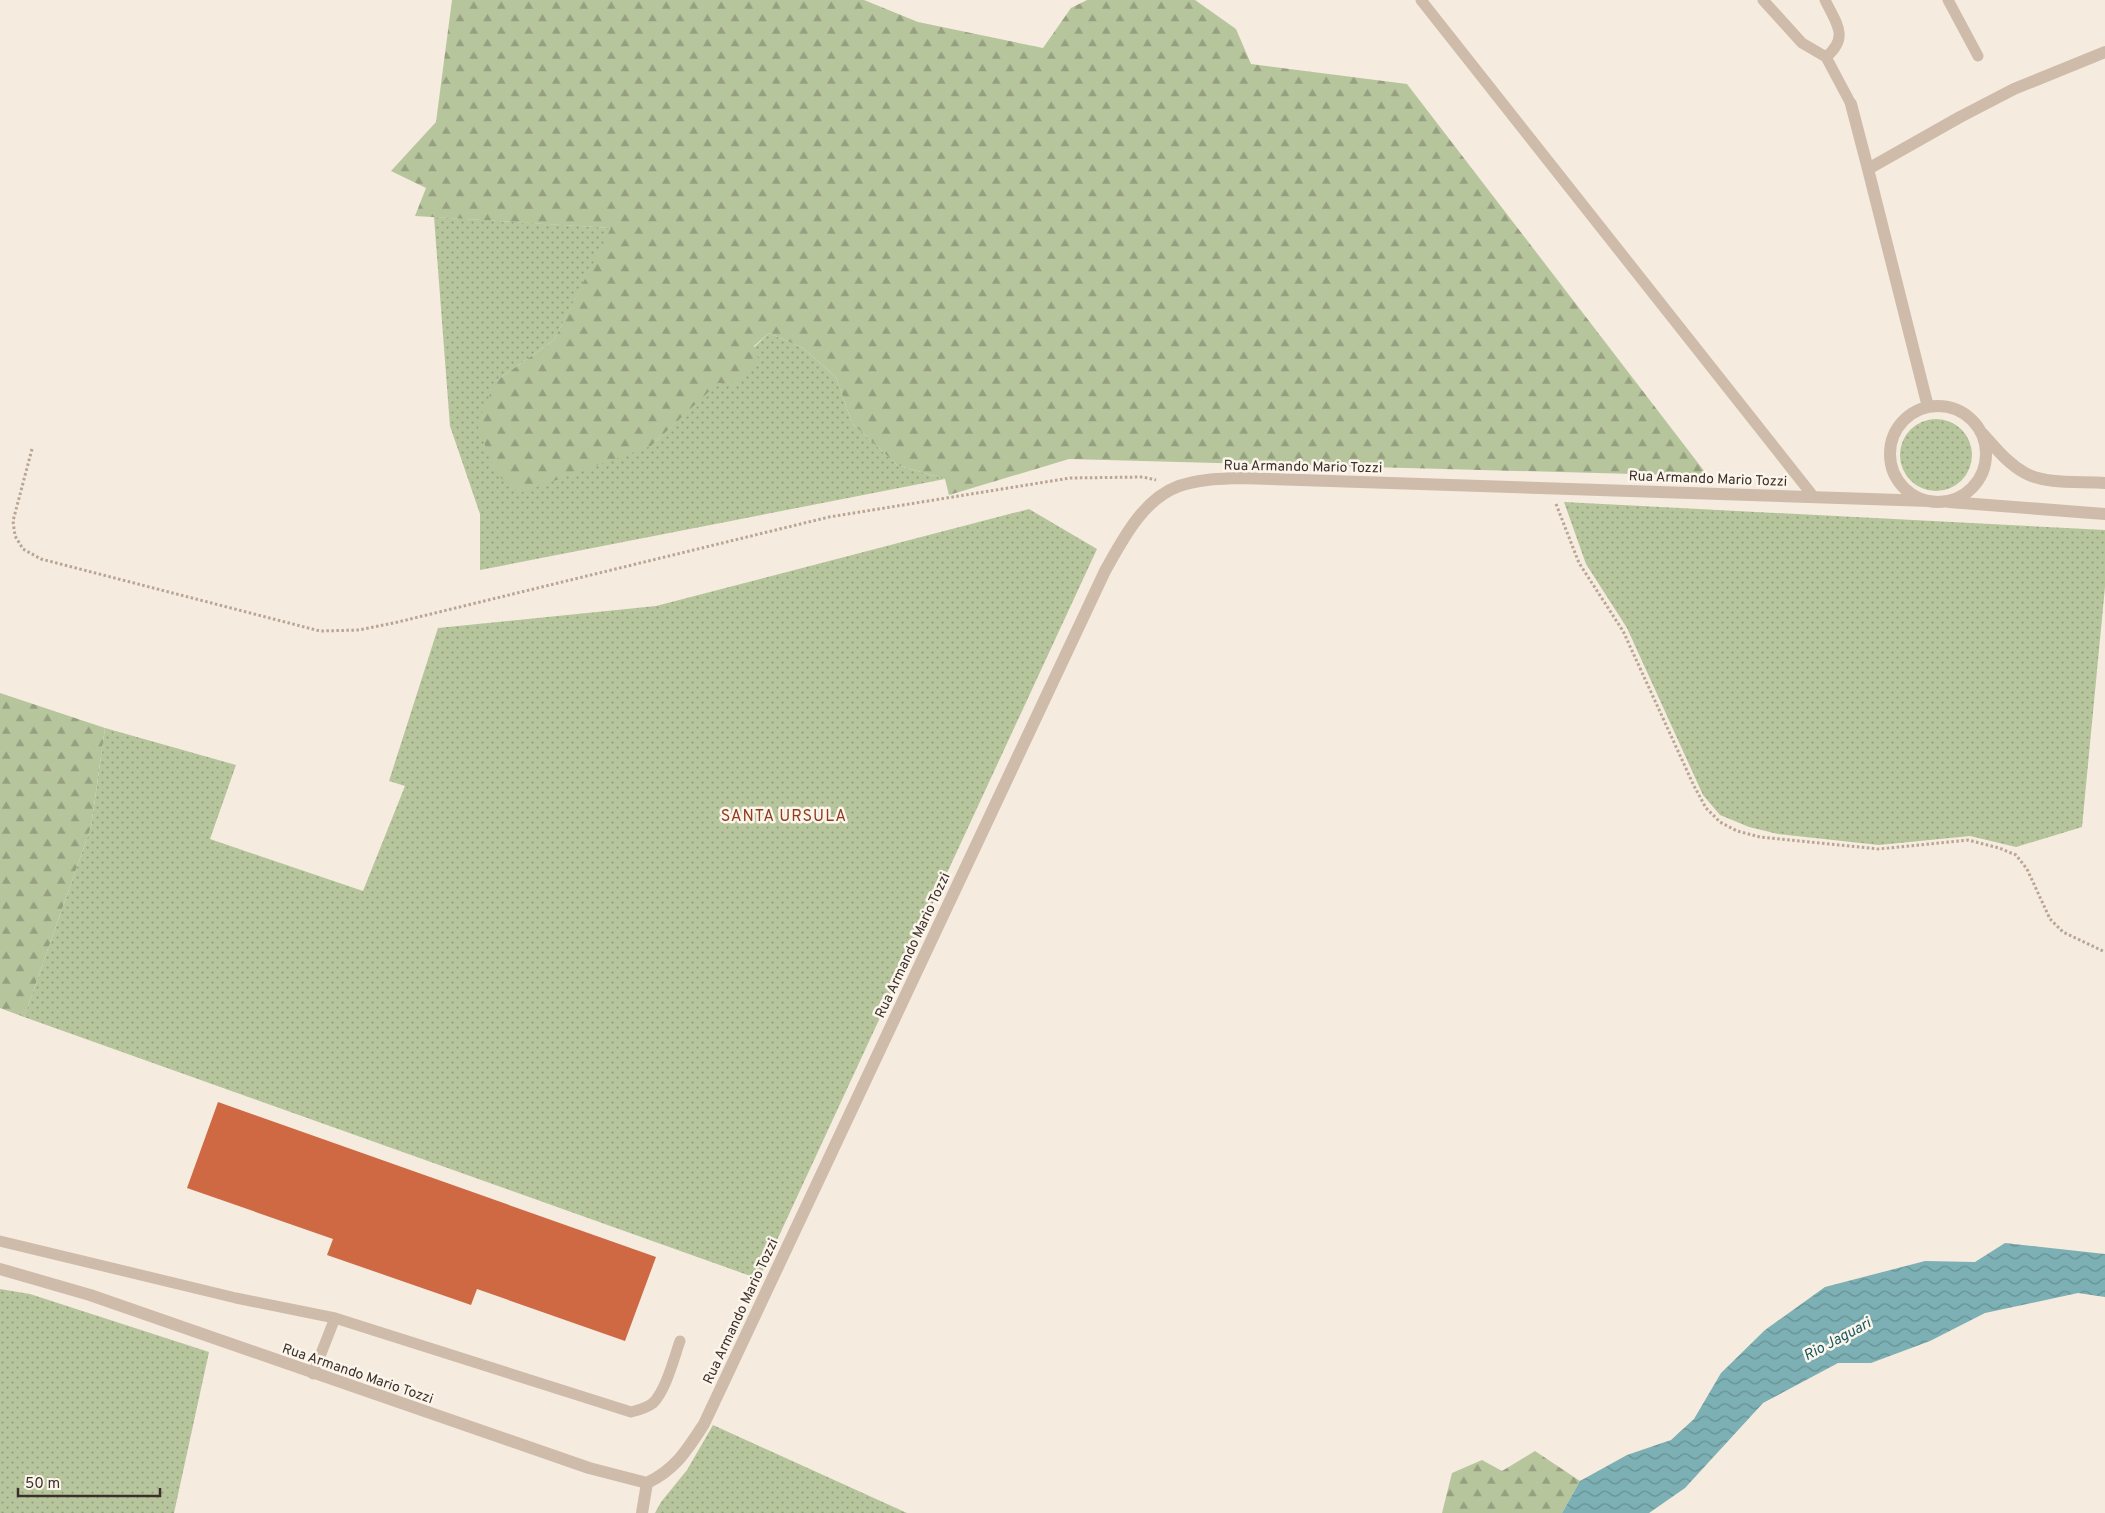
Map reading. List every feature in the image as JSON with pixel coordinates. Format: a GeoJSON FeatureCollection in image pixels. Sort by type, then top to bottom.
{"type":"FeatureCollection","features":[{"type":"Feature","properties":{"kind":"street"},"geometry":{"type":"LineString","coordinates":[[1868,169],[2014,89],[2105,52]]}},
{"type":"Feature","properties":{"kind":"street"},"geometry":{"type":"LineString","coordinates":[[1851,104],[1928,407]]}},
{"type":"Feature","properties":{"kind":"street"},"geometry":{"type":"LineString","coordinates":[[1974,422],[1985,445],[1985,462],[1972,487],[1965,493],[1948,501],[1934,501],[1913,495],[1900,483],[1890,464],[1891,442],[1900,424],[1918,410],[1928,407],[1953,408],[1968,416],[1974,422],[2001,455],[2025,473],[2049,480],[2105,483]]}},
{"type":"Feature","properties":{"kind":"street","name":"Rua Armando Mario Tozzi"},"geometry":{"type":"LineString","coordinates":[[0,1270],[90,1295],[313,1374],[589,1468],[646,1483],[671,1469],[684,1455],[704,1424],[1105,570],[1136,520],[1156,499],[1179,486],[1207,480],[1240,478],[1934,501],[2105,514]]}},
{"type":"Feature","properties":{"kind":"street"},"geometry":{"type":"LineString","coordinates":[[642,1513],[646,1483]]}},
{"type":"Feature","properties":{"kind":"lane"},"geometry":{"type":"LineString","coordinates":[[1421,0],[1813,496]]}},
{"type":"Feature","properties":{"kind":"lane"},"geometry":{"type":"LineString","coordinates":[[1763,0],[1802,42],[1826,56],[1851,104]]}},
{"type":"Feature","properties":{"kind":"lane"},"geometry":{"type":"LineString","coordinates":[[1825,0],[1837,25],[1840,40],[1836,48],[1826,56]]}},
{"type":"Feature","properties":{"kind":"lane"},"geometry":{"type":"LineString","coordinates":[[1948,0],[1978,56]]}},
{"type":"Feature","properties":{"kind":"lane"},"geometry":{"type":"LineString","coordinates":[[0,1241],[236,1298],[335,1318],[631,1412],[641,1410],[652,1403],[660,1392],[680,1341]]}},
{"type":"Feature","properties":{"kind":"lane"},"geometry":{"type":"LineString","coordinates":[[313,1374],[335,1318]]}},
{"type":"Feature","properties":{"kind":"path"},"geometry":{"type":"LineString","coordinates":[[32,450],[13,521],[15,536],[22,549],[41,559],[320,631],[358,630],[398,622],[839,515],[1070,478],[1143,477],[1179,486]]}},
{"type":"Feature","properties":{"kind":"path"},"geometry":{"type":"LineString","coordinates":[[1549,488],[1579,563],[1623,631],[1694,786],[1706,808],[1720,822],[1737,831],[1760,837],[1878,849],[1968,840],[1999,848],[2016,855],[2027,869],[2050,919],[2063,932],[2105,952]]}},
{"type":"Feature","properties":{"kind":"green space"},"geometry":{"type":"Polygon","coordinates":[[[452,0],[864,0],[918,22],[1043,48],[1071,8],[1087,0],[1195,0],[1236,29],[1251,64],[1407,84],[1708,476],[1069,459],[949,495],[945,479],[897,465],[852,423],[836,377],[803,348],[769,333],[754,346],[759,362],[739,384],[718,383],[651,446],[520,493],[496,474],[477,424],[496,381],[554,340],[611,228],[415,216],[426,188],[391,171],[436,122],[452,0]]]}},
{"type":"Feature","properties":{"kind":"green space"},"geometry":{"type":"Polygon","coordinates":[[[434,217],[612,228],[554,340],[496,381],[651,446],[769,333],[803,348],[836,377],[852,423],[897,465],[945,479],[480,570],[480,514],[450,426],[434,217]]]}},
{"type":"Feature","properties":{"kind":"green space"},"geometry":{"type":"Polygon","coordinates":[[[1943,419],[1962,429],[1970,441],[1972,455],[1970,469],[1962,481],[1950,489],[1929,491],[1910,481],[1902,469],[1900,448],[1910,429],[1922,421],[1943,419]]]}},
{"type":"Feature","properties":{"kind":"green space"},"geometry":{"type":"Polygon","coordinates":[[[1564,502],[2105,530],[2105,587],[2082,827],[2016,847],[1970,836],[1879,845],[1778,834],[1749,827],[1720,815],[1703,795],[1627,628],[1586,564],[1564,502]]]}},
{"type":"Feature","properties":{"kind":"green space"},"geometry":{"type":"Polygon","coordinates":[[[1029,509],[1097,549],[759,1279],[24,1017],[91,827],[105,728],[236,765],[210,839],[363,891],[405,786],[389,781],[438,628],[656,606],[1029,509]]]}},
{"type":"Feature","properties":{"kind":"green space"},"geometry":{"type":"Polygon","coordinates":[[[0,693],[105,728],[91,827],[24,1017],[0,1008],[0,693]]]}},
{"type":"Feature","properties":{"kind":"green space"},"geometry":{"type":"Polygon","coordinates":[[[0,1289],[30,1294],[209,1352],[174,1513],[0,1513],[0,1289]]]}},
{"type":"Feature","properties":{"kind":"green space"},"geometry":{"type":"Polygon","coordinates":[[[713,1425],[907,1513],[655,1513],[661,1502],[687,1470],[713,1425]]]}},
{"type":"Feature","properties":{"kind":"green space"},"geometry":{"type":"Polygon","coordinates":[[[1535,1451],[1580,1481],[1562,1513],[1442,1513],[1452,1473],[1482,1460],[1502,1471],[1535,1451]]]}},
{"type":"Feature","properties":{"kind":"water","name":"Rio Jaguari"},"geometry":{"type":"Polygon","coordinates":[[[2005,1243],[2105,1254],[2105,1297],[2078,1293],[1985,1313],[1930,1341],[1871,1363],[1838,1363],[1763,1403],[1685,1488],[1649,1513],[1562,1513],[1580,1481],[1627,1455],[1671,1440],[1694,1419],[1721,1373],[1765,1330],[1825,1287],[1925,1261],[1975,1262],[2005,1243]]]}},
{"type":"Feature","properties":{"kind":"building"},"geometry":{"type":"Polygon","coordinates":[[[218,1102],[656,1257],[625,1341],[477,1289],[471,1305],[327,1255],[333,1239],[187,1188],[218,1102]]]}},
{"type":"Feature","properties":{"kind":"district","name":"SANTA URSULA"},"geometry":{"type":"Point","coordinates":[784,815]}}]}
